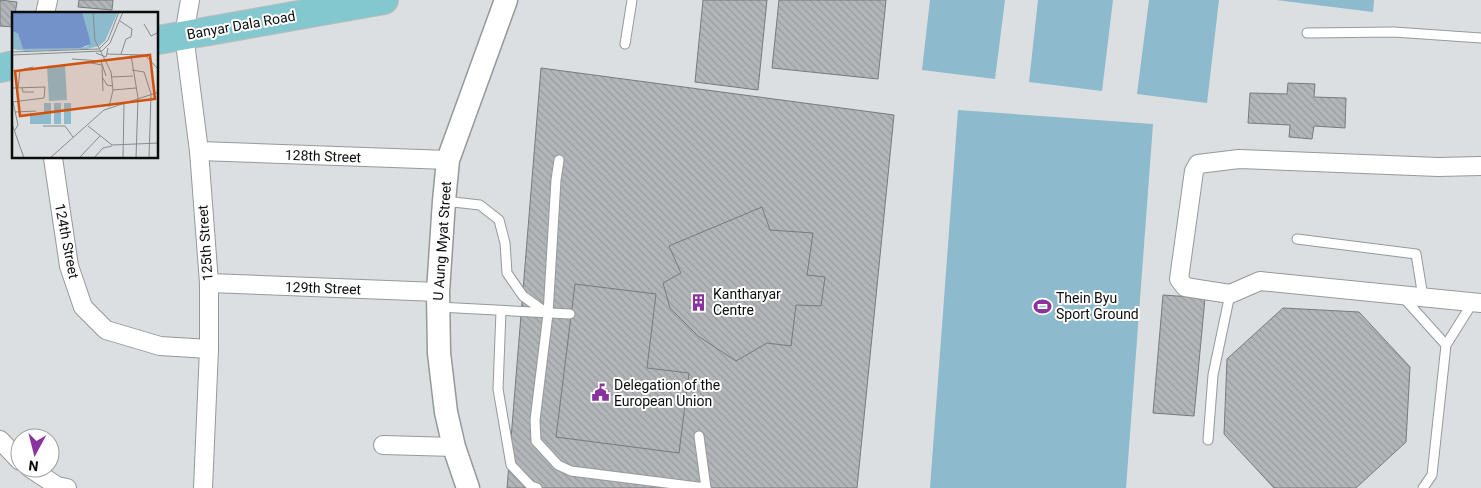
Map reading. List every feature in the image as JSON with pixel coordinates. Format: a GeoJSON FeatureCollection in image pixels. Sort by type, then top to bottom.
{"type":"FeatureCollection","features":[{"type":"Feature","properties":{"kind":"main road","name":"Banyar Dala Road"},"geometry":{"type":"LineString","coordinates":[[159,40],[340,3],[384,0]]}},
{"type":"Feature","properties":{"kind":"street","name":"125th Street"},"geometry":{"type":"LineString","coordinates":[[190,0],[184,35],[199,151],[209,284],[209,349],[203,488]]}},
{"type":"Feature","properties":{"kind":"street","name":"U Aung Myat Street"},"geometry":{"type":"LineString","coordinates":[[468,488],[454,447],[446,412],[440,363],[438,300],[444,201],[448,160],[506,0]]}},
{"type":"Feature","properties":{"kind":"street","name":"128th Street"},"geometry":{"type":"LineString","coordinates":[[199,151],[448,160]]}},
{"type":"Feature","properties":{"kind":"street","name":"124th Street"},"geometry":{"type":"LineString","coordinates":[[53,159],[69,266],[83,307],[106,330],[160,346],[209,349]]}},
{"type":"Feature","properties":{"kind":"street"},"geometry":{"type":"LineString","coordinates":[[1477,303],[1260,281],[1230,294],[1185,287],[1180,279],[1194,171],[1198,164],[1239,160],[1438,167],[1481,166]]}},
{"type":"Feature","properties":{"kind":"street","name":"129th Street"},"geometry":{"type":"LineString","coordinates":[[209,284],[438,300]]}},
{"type":"Feature","properties":{"kind":"street"},"geometry":{"type":"LineString","coordinates":[[0,440],[10,450]]}},
{"type":"Feature","properties":{"kind":"street"},"geometry":{"type":"LineString","coordinates":[[383,445],[454,447]]}},
{"type":"Feature","properties":{"kind":"street"},"geometry":{"type":"LineString","coordinates":[[45,478],[57,486],[67,488]]}},
{"type":"Feature","properties":{"kind":"lane"},"geometry":{"type":"LineString","coordinates":[[625,44],[632,0]]}},
{"type":"Feature","properties":{"kind":"lane"},"geometry":{"type":"LineString","coordinates":[[1307,33],[1394,32],[1481,38]]}},
{"type":"Feature","properties":{"kind":"lane"},"geometry":{"type":"LineString","coordinates":[[559,160],[556,180],[548,314],[535,420],[536,441],[558,465],[571,471],[706,488],[699,436]]}},
{"type":"Feature","properties":{"kind":"lane"},"geometry":{"type":"LineString","coordinates":[[444,201],[480,205],[499,220],[505,243],[507,272],[523,296],[548,314]]}},
{"type":"Feature","properties":{"kind":"lane"},"geometry":{"type":"LineString","coordinates":[[1297,239],[1416,254],[1423,297]]}},
{"type":"Feature","properties":{"kind":"lane"},"geometry":{"type":"LineString","coordinates":[[1208,440],[1213,374],[1230,294]]}},
{"type":"Feature","properties":{"kind":"lane"},"geometry":{"type":"LineString","coordinates":[[1402,296],[1446,345]]}},
{"type":"Feature","properties":{"kind":"lane"},"geometry":{"type":"LineString","coordinates":[[438,300],[501,310],[570,314]]}},
{"type":"Feature","properties":{"kind":"lane"},"geometry":{"type":"LineString","coordinates":[[1423,488],[1432,475],[1446,345],[1477,303]]}},
{"type":"Feature","properties":{"kind":"lane"},"geometry":{"type":"LineString","coordinates":[[501,310],[498,389],[511,465],[531,486],[537,488]]}},
{"type":"Feature","properties":{"kind":"shaded area"},"geometry":{"type":"Polygon","coordinates":[[[930,0],[1005,0],[995,79],[922,70],[930,0]]]}},
{"type":"Feature","properties":{"kind":"shaded area"},"geometry":{"type":"Polygon","coordinates":[[[1038,0],[1113,0],[1102,91],[1029,82],[1038,0]]]}},
{"type":"Feature","properties":{"kind":"shaded area"},"geometry":{"type":"Polygon","coordinates":[[[1149,0],[1219,0],[1207,103],[1137,94],[1149,0]]]}},
{"type":"Feature","properties":{"kind":"shaded area"},"geometry":{"type":"Polygon","coordinates":[[[1276,0],[1374,0],[1373,12],[1276,0]]]}},
{"type":"Feature","properties":{"kind":"shaded area","name":"Thein Byu Sport Ground"},"geometry":{"type":"Polygon","coordinates":[[[958,110],[1153,124],[1126,488],[930,488],[958,110]]]}},
{"type":"Feature","properties":{"kind":"building"},"geometry":{"type":"Polygon","coordinates":[[[0,0],[17,2],[15,12],[12,12],[12,27],[0,26],[0,0]]]}},
{"type":"Feature","properties":{"kind":"building"},"geometry":{"type":"Polygon","coordinates":[[[79,0],[113,0],[112,10],[78,7],[79,0]]]}},
{"type":"Feature","properties":{"kind":"building"},"geometry":{"type":"Polygon","coordinates":[[[703,0],[767,0],[758,90],[695,82],[703,0]]]}},
{"type":"Feature","properties":{"kind":"building"},"geometry":{"type":"Polygon","coordinates":[[[779,0],[886,0],[878,79],[772,68],[779,0]]]}},
{"type":"Feature","properties":{"kind":"building","name":"Kantharyar Centre"},"geometry":{"type":"Polygon","coordinates":[[[541,68],[894,115],[857,488],[507,488],[541,68]]]}},
{"type":"Feature","properties":{"kind":"building"},"geometry":{"type":"Polygon","coordinates":[[[1288,83],[1315,84],[1314,97],[1346,98],[1345,128],[1314,126],[1312,139],[1289,137],[1290,125],[1248,123],[1250,93],[1287,94],[1288,83]]]}},
{"type":"Feature","properties":{"kind":"building"},"geometry":{"type":"Polygon","coordinates":[[[762,207],[770,230],[813,233],[807,275],[825,277],[821,306],[796,305],[791,346],[767,343],[736,361],[698,336],[670,308],[663,283],[681,273],[669,246],[762,207]]]}},
{"type":"Feature","properties":{"kind":"building"},"geometry":{"type":"Polygon","coordinates":[[[575,284],[656,294],[647,368],[689,373],[679,453],[556,437],[575,284]]]}},
{"type":"Feature","properties":{"kind":"building"},"geometry":{"type":"Polygon","coordinates":[[[1163,295],[1205,298],[1194,416],[1153,413],[1163,295]]]}},
{"type":"Feature","properties":{"kind":"building"},"geometry":{"type":"Polygon","coordinates":[[[1283,308],[1359,312],[1410,367],[1406,442],[1356,488],[1274,488],[1224,434],[1227,359],[1283,308]]]}},
{"type":"Feature","properties":{"kind":"place","name":"Kantharyar Centre"},"geometry":{"type":"Point","coordinates":[699,302]}},
{"type":"Feature","properties":{"kind":"place","name":"Thein Byu Sport Ground"},"geometry":{"type":"Point","coordinates":[1042,306]}},
{"type":"Feature","properties":{"kind":"place","name":"Delegation of the European Union"},"geometry":{"type":"Point","coordinates":[600,393]}}]}
